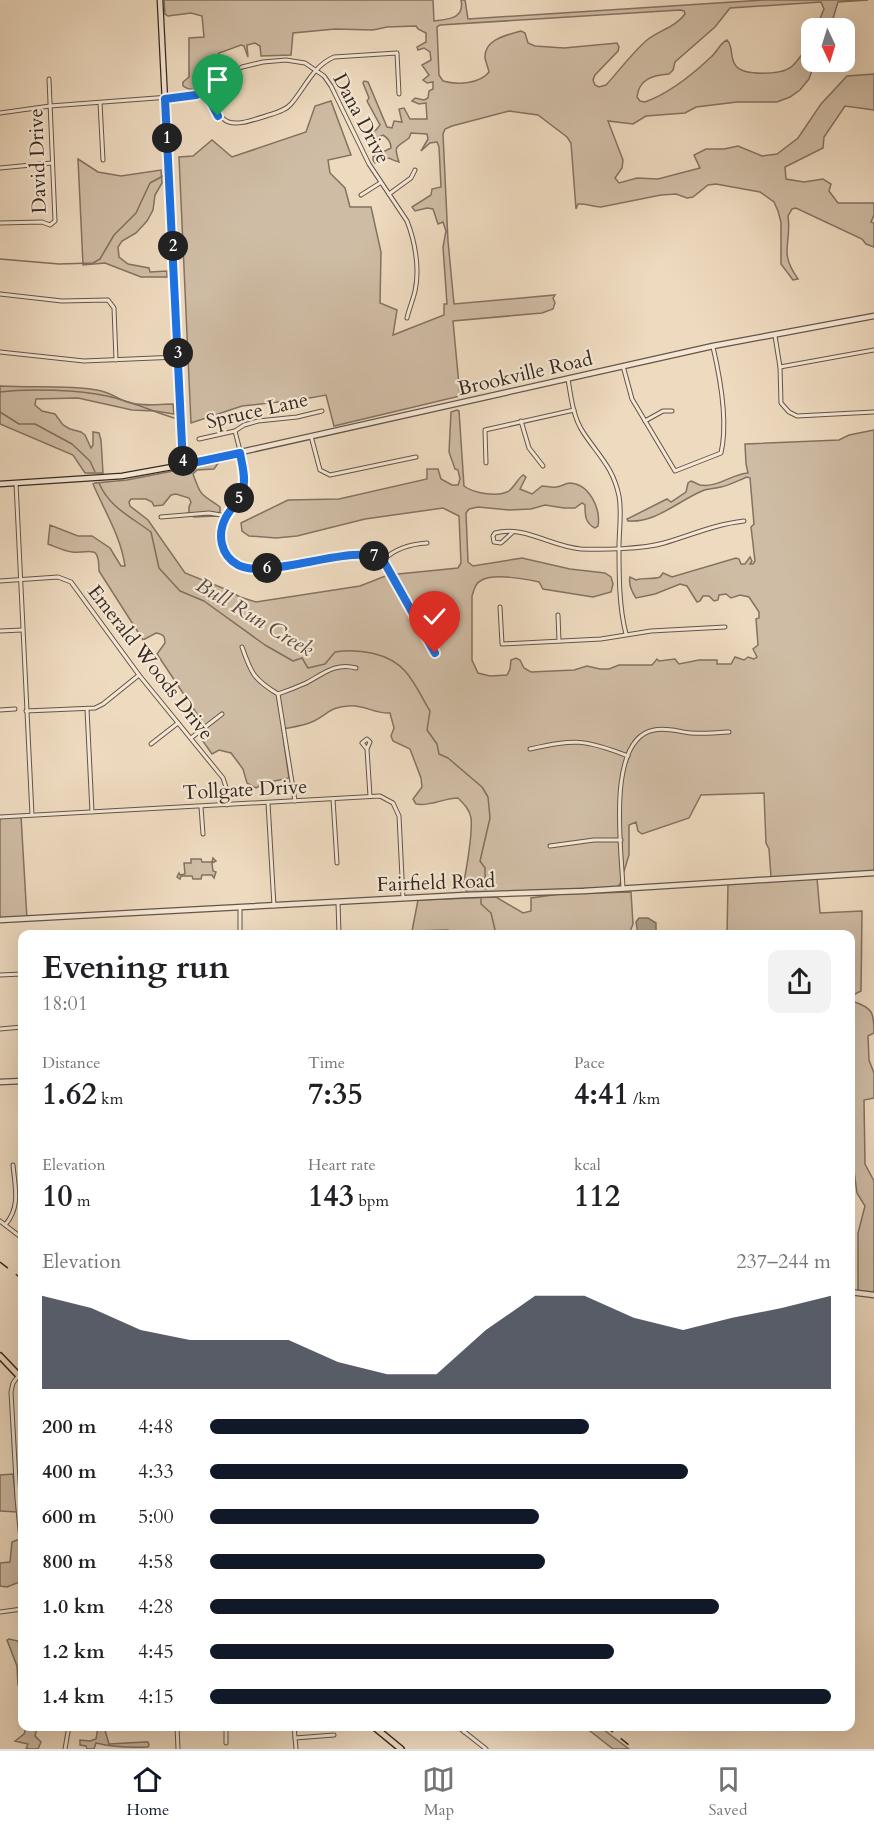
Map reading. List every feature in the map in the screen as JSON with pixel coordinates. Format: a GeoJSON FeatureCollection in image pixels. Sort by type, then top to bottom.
{"type":"FeatureCollection","features":[{"type":"Feature","properties":{"kind":"highway"},"geometry":{"type":"LineString","coordinates":[[0,1356],[18,1374]]}},
{"type":"Feature","properties":{"kind":"highway"},"geometry":{"type":"LineString","coordinates":[[379,1731],[401,1749]]}},
{"type":"Feature","properties":{"kind":"street"},"geometry":{"type":"LineString","coordinates":[[160,0],[183,465]]}},
{"type":"Feature","properties":{"kind":"street"},"geometry":{"type":"LineString","coordinates":[[205,91],[218,116],[229,123],[241,124],[288,107],[322,63],[334,57],[397,53],[399,94]]}},
{"type":"Feature","properties":{"kind":"street","name":"Dana Drive"},"geometry":{"type":"LineString","coordinates":[[0,113],[50,106],[196,95],[242,67],[263,62],[305,63],[324,76],[331,86],[380,183],[407,221],[414,248],[417,279],[407,318]]}},
{"type":"Feature","properties":{"kind":"street","name":"David Drive"},"geometry":{"type":"LineString","coordinates":[[0,223],[42,222],[50,225],[53,223],[55,217],[49,79]]}},
{"type":"Feature","properties":{"kind":"street"},"geometry":{"type":"LineString","coordinates":[[100,103],[103,160]]}},
{"type":"Feature","properties":{"kind":"street"},"geometry":{"type":"LineString","coordinates":[[0,168],[52,163]]}},
{"type":"Feature","properties":{"kind":"street"},"geometry":{"type":"LineString","coordinates":[[389,194],[411,178],[415,170]]}},
{"type":"Feature","properties":{"kind":"street"},"geometry":{"type":"LineString","coordinates":[[361,195],[380,183]]}},
{"type":"Feature","properties":{"kind":"street"},"geometry":{"type":"LineString","coordinates":[[0,294],[62,301],[108,300],[114,309],[116,360]]}},
{"type":"Feature","properties":{"kind":"street","name":"Brookville Road"},"geometry":{"type":"LineString","coordinates":[[0,484],[122,476],[183,465],[713,346],[874,316]]}},
{"type":"Feature","properties":{"kind":"street"},"geometry":{"type":"LineString","coordinates":[[774,334],[780,367],[781,403],[789,412],[797,416],[874,412]]}},
{"type":"Feature","properties":{"kind":"street"},"geometry":{"type":"LineString","coordinates":[[623,366],[632,399],[675,471],[721,453],[723,434],[720,378],[713,346]]}},
{"type":"Feature","properties":{"kind":"street"},"geometry":{"type":"LineString","coordinates":[[780,367],[874,350]]}},
{"type":"Feature","properties":{"kind":"street"},"geometry":{"type":"LineString","coordinates":[[0,352],[84,361],[178,357]]}},
{"type":"Feature","properties":{"kind":"street"},"geometry":{"type":"LineString","coordinates":[[568,379],[574,410],[583,433],[604,459],[615,480],[620,499],[619,548],[622,618],[626,634]]}},
{"type":"Feature","properties":{"kind":"street"},"geometry":{"type":"LineString","coordinates":[[486,463],[485,430],[574,410]]}},
{"type":"Feature","properties":{"kind":"street","name":"Spruce Lane"},"geometry":{"type":"LineString","coordinates":[[199,439],[235,431],[244,425],[258,421],[297,417],[322,411]]}},
{"type":"Feature","properties":{"kind":"street"},"geometry":{"type":"LineString","coordinates":[[645,421],[663,411],[672,411]]}},
{"type":"Feature","properties":{"kind":"street"},"geometry":{"type":"LineString","coordinates":[[521,421],[529,448],[543,466]]}},
{"type":"Feature","properties":{"kind":"street"},"geometry":{"type":"LineString","coordinates":[[235,431],[244,477],[243,490],[221,530],[223,549],[236,564],[245,567],[268,567],[369,555],[383,560],[435,653]]}},
{"type":"Feature","properties":{"kind":"street"},"geometry":{"type":"LineString","coordinates":[[311,436],[320,470],[330,475],[416,457]]}},
{"type":"Feature","properties":{"kind":"street"},"geometry":{"type":"LineString","coordinates":[[16,483],[32,815]]}},
{"type":"Feature","properties":{"kind":"street"},"geometry":{"type":"LineString","coordinates":[[161,517],[208,513],[227,516]]}},
{"type":"Feature","properties":{"kind":"street"},"geometry":{"type":"LineString","coordinates":[[513,532],[501,543],[494,542],[495,533],[513,532],[581,549],[619,548],[662,544],[716,525],[744,521]]}},
{"type":"Feature","properties":{"kind":"street"},"geometry":{"type":"LineString","coordinates":[[383,560],[400,548],[427,543]]}},
{"type":"Feature","properties":{"kind":"street","name":"Emerald Woods Drive"},"geometry":{"type":"LineString","coordinates":[[21,579],[58,577],[71,582],[139,675],[223,778],[227,805]]}},
{"type":"Feature","properties":{"kind":"street"},"geometry":{"type":"LineString","coordinates":[[0,581],[21,579]]}},
{"type":"Feature","properties":{"kind":"street"},"geometry":{"type":"LineString","coordinates":[[500,607],[502,644],[601,639],[651,631],[725,627]]}},
{"type":"Feature","properties":{"kind":"street"},"geometry":{"type":"LineString","coordinates":[[558,615],[559,641]]}},
{"type":"Feature","properties":{"kind":"street"},"geometry":{"type":"LineString","coordinates":[[0,631],[23,630]]}},
{"type":"Feature","properties":{"kind":"street"},"geometry":{"type":"LineString","coordinates":[[242,647],[255,679],[278,694],[295,801]]}},
{"type":"Feature","properties":{"kind":"street"},"geometry":{"type":"LineString","coordinates":[[278,694],[308,682],[333,668],[342,666],[356,668]]}},
{"type":"Feature","properties":{"kind":"street"},"geometry":{"type":"LineString","coordinates":[[26,711],[99,707],[139,675]]}},
{"type":"Feature","properties":{"kind":"street"},"geometry":{"type":"LineString","coordinates":[[0,710],[15,709]]}},
{"type":"Feature","properties":{"kind":"street"},"geometry":{"type":"LineString","coordinates":[[87,709],[92,812]]}},
{"type":"Feature","properties":{"kind":"street"},"geometry":{"type":"LineString","coordinates":[[191,738],[222,714]]}},
{"type":"Feature","properties":{"kind":"street"},"geometry":{"type":"LineString","coordinates":[[151,744],[178,723]]}},
{"type":"Feature","properties":{"kind":"street"},"geometry":{"type":"LineString","coordinates":[[623,888],[620,785],[628,756],[639,738],[655,729],[690,733],[729,732]]}},
{"type":"Feature","properties":{"kind":"street"},"geometry":{"type":"LineString","coordinates":[[530,749],[564,741],[585,741],[628,756]]}},
{"type":"Feature","properties":{"kind":"street"},"geometry":{"type":"LineString","coordinates":[[367,749],[370,796]]}},
{"type":"Feature","properties":{"kind":"street","name":"Tollgate Drive"},"geometry":{"type":"LineString","coordinates":[[0,817],[370,796],[387,799],[397,808],[404,898]]}},
{"type":"Feature","properties":{"kind":"street"},"geometry":{"type":"LineString","coordinates":[[333,799],[337,862]]}},
{"type":"Feature","properties":{"kind":"street"},"geometry":{"type":"LineString","coordinates":[[268,803],[274,906]]}},
{"type":"Feature","properties":{"kind":"street"},"geometry":{"type":"LineString","coordinates":[[201,807],[203,834]]}},
{"type":"Feature","properties":{"kind":"street"},"geometry":{"type":"LineString","coordinates":[[550,846],[594,840],[621,840]]}},
{"type":"Feature","properties":{"kind":"street","name":"Fairfield Road"},"geometry":{"type":"LineString","coordinates":[[0,921],[874,873]]}},
{"type":"Feature","properties":{"kind":"street"},"geometry":{"type":"LineString","coordinates":[[338,902],[339,930]]}},
{"type":"Feature","properties":{"kind":"street"},"geometry":{"type":"LineString","coordinates":[[240,908],[240,930]]}},
{"type":"Feature","properties":{"kind":"street"},"geometry":{"type":"LineString","coordinates":[[0,975],[18,974]]}},
{"type":"Feature","properties":{"kind":"street"},"geometry":{"type":"LineString","coordinates":[[0,1029],[18,1028]]}},
{"type":"Feature","properties":{"kind":"street"},"geometry":{"type":"LineString","coordinates":[[0,1082],[18,1081]]}},
{"type":"Feature","properties":{"kind":"street"},"geometry":{"type":"LineString","coordinates":[[5,1225],[15,1210],[13,1165]]}},
{"type":"Feature","properties":{"kind":"street"},"geometry":{"type":"LineString","coordinates":[[0,1221],[18,1235]]}},
{"type":"Feature","properties":{"kind":"street"},"geometry":{"type":"LineString","coordinates":[[855,1293],[874,1295]]}},
{"type":"Feature","properties":{"kind":"street"},"geometry":{"type":"LineString","coordinates":[[18,1379],[13,1383],[11,1392],[18,1509]]}},
{"type":"Feature","properties":{"kind":"street"},"geometry":{"type":"LineString","coordinates":[[0,1612],[18,1610]]}},
{"type":"Feature","properties":{"kind":"street"},"geometry":{"type":"LineString","coordinates":[[65,1749],[68,1731]]}},
{"type":"Feature","properties":{"kind":"street"},"geometry":{"type":"LineString","coordinates":[[177,1731],[178,1749]]}},
{"type":"Feature","properties":{"kind":"street"},"geometry":{"type":"LineString","coordinates":[[226,1731],[226,1743]]}},
{"type":"Feature","properties":{"kind":"street"},"geometry":{"type":"LineString","coordinates":[[294,1731],[296,1749]]}},
{"type":"Feature","properties":{"kind":"street"},"geometry":{"type":"LineString","coordinates":[[464,1732],[486,1749]]}},
{"type":"Feature","properties":{"kind":"street"},"geometry":{"type":"LineString","coordinates":[[295,1738],[334,1735]]}},
{"type":"Feature","properties":{"kind":"shaded area"},"geometry":{"type":"Polygon","coordinates":[[[164,0],[433,0],[434,21],[458,14],[462,6],[461,0],[465,0],[468,19],[764,0],[868,0],[838,2],[833,18],[820,18],[824,9],[821,2],[730,8],[715,27],[675,62],[669,74],[658,75],[644,82],[637,97],[640,101],[645,102],[672,89],[704,64],[727,40],[736,66],[747,72],[763,73],[786,70],[801,55],[801,72],[811,72],[800,90],[790,97],[777,102],[737,102],[696,107],[685,113],[646,116],[633,124],[608,121],[623,160],[622,168],[615,178],[619,183],[637,178],[658,179],[700,168],[694,155],[706,149],[738,146],[762,156],[777,154],[798,138],[821,104],[847,76],[874,74],[874,110],[845,106],[824,137],[823,148],[785,167],[786,179],[804,182],[823,179],[831,184],[829,191],[838,203],[874,203],[874,215],[871,222],[874,223],[874,247],[796,208],[792,209],[788,216],[787,254],[798,279],[793,280],[781,264],[781,222],[778,211],[774,202],[760,192],[716,184],[708,185],[693,197],[687,198],[676,194],[661,195],[601,207],[578,204],[576,209],[571,143],[567,137],[538,115],[509,111],[452,126],[445,129],[443,134],[448,241],[454,304],[555,295],[553,309],[542,313],[453,321],[460,396],[334,426],[326,395],[242,406],[191,423],[179,157],[193,156],[212,140],[232,157],[306,132],[315,106],[331,101],[351,155],[328,160],[330,173],[345,188],[350,207],[371,207],[381,252],[380,303],[397,310],[393,335],[444,315],[444,304],[447,304],[443,247],[446,231],[443,222],[438,224],[433,209],[415,211],[412,207],[431,195],[432,189],[441,187],[437,142],[430,143],[421,151],[428,139],[427,134],[411,133],[409,138],[396,149],[399,162],[388,158],[375,163],[373,157],[391,148],[390,144],[383,135],[372,140],[366,135],[366,132],[376,130],[380,125],[367,101],[369,98],[364,81],[368,82],[387,127],[392,128],[394,121],[402,122],[399,109],[404,108],[410,119],[427,119],[426,103],[419,104],[412,101],[415,98],[424,100],[428,98],[429,91],[433,89],[433,82],[427,83],[423,80],[429,75],[422,65],[431,60],[430,52],[424,48],[418,50],[417,47],[426,42],[426,33],[416,26],[293,33],[291,55],[261,56],[260,46],[255,43],[247,45],[248,57],[244,46],[241,45],[219,53],[217,56],[223,69],[200,88],[189,89],[183,86],[183,82],[189,77],[189,38],[204,37],[202,16],[191,13],[168,16],[165,14],[164,0]],[[680,10],[440,25],[437,27],[439,75],[443,81],[455,83],[480,79],[489,72],[485,58],[488,46],[497,39],[521,31],[525,33],[528,43],[535,46],[564,48],[617,43],[618,51],[595,75],[593,80],[599,87],[606,85],[647,40],[685,14],[680,10]]]}},
{"type":"Feature","properties":{"kind":"shaded area"},"geometry":{"type":"Polygon","coordinates":[[[78,159],[98,172],[121,176],[161,170],[162,183],[155,195],[153,210],[147,221],[118,247],[119,257],[128,264],[149,268],[150,272],[167,271],[167,277],[141,277],[105,263],[83,265],[78,159]]]}},
{"type":"Feature","properties":{"kind":"shaded area"},"geometry":{"type":"Polygon","coordinates":[[[0,386],[97,390],[133,404],[173,404],[174,414],[132,410],[78,398],[36,399],[35,405],[42,411],[55,414],[63,425],[85,435],[91,448],[93,432],[99,433],[103,473],[85,473],[73,455],[0,424],[0,386]]]}},
{"type":"Feature","properties":{"kind":"shaded area"},"geometry":{"type":"Polygon","coordinates":[[[459,411],[464,486],[485,494],[497,494],[509,491],[523,475],[526,477],[520,489],[532,494],[542,486],[577,484],[588,492],[598,512],[598,526],[595,528],[587,521],[585,505],[582,503],[575,508],[545,505],[531,509],[509,510],[478,507],[469,509],[466,513],[468,562],[473,566],[522,558],[570,569],[605,573],[611,577],[613,584],[611,592],[593,597],[543,589],[539,582],[518,578],[494,577],[480,581],[472,596],[472,660],[478,673],[490,676],[507,675],[511,660],[516,658],[520,660],[524,668],[531,672],[574,670],[587,666],[609,669],[619,665],[652,665],[657,659],[659,661],[675,659],[679,664],[699,660],[717,660],[717,664],[731,664],[735,657],[744,660],[748,657],[754,659],[757,657],[753,649],[758,645],[756,619],[759,618],[759,612],[749,597],[740,595],[731,598],[726,594],[719,595],[718,600],[714,601],[709,596],[703,596],[697,602],[687,586],[680,584],[655,594],[636,598],[630,583],[630,577],[636,580],[654,578],[660,577],[663,573],[672,577],[736,558],[741,564],[745,564],[750,557],[752,561],[750,564],[753,564],[755,561],[751,527],[754,524],[750,478],[704,490],[648,519],[628,521],[627,519],[667,499],[671,502],[686,492],[688,483],[691,481],[700,485],[712,485],[748,473],[745,444],[839,440],[849,435],[874,430],[874,873],[773,879],[766,843],[764,793],[701,795],[689,818],[642,834],[638,831],[636,822],[629,825],[629,855],[617,887],[468,893],[463,887],[471,833],[469,812],[458,798],[416,804],[413,799],[422,787],[421,778],[410,749],[393,741],[391,736],[394,728],[390,713],[359,706],[342,707],[333,709],[310,723],[282,729],[289,778],[265,783],[256,788],[247,783],[243,769],[231,753],[219,750],[212,754],[195,730],[201,720],[157,654],[165,643],[164,637],[156,633],[143,640],[99,571],[99,562],[95,553],[69,551],[48,544],[50,525],[78,536],[92,536],[110,548],[121,566],[125,566],[116,535],[93,484],[127,480],[219,462],[214,469],[197,470],[193,474],[203,495],[220,507],[216,516],[194,517],[189,514],[191,502],[189,498],[176,494],[171,495],[163,505],[154,506],[146,499],[131,499],[129,502],[130,506],[148,520],[185,573],[256,602],[360,586],[388,575],[458,568],[461,563],[459,516],[443,508],[365,519],[297,536],[276,538],[249,536],[242,531],[241,523],[288,500],[339,499],[427,479],[427,469],[438,469],[441,479],[452,485],[458,485],[460,479],[458,470],[455,469],[449,452],[451,412],[459,411]]]}},
{"type":"Feature","properties":{"kind":"shaded area"},"geometry":{"type":"Polygon","coordinates":[[[21,816],[27,919],[0,920],[0,817],[21,816]]]}},
{"type":"Feature","properties":{"kind":"shaded area"},"geometry":{"type":"Polygon","coordinates":[[[213,858],[216,861],[212,863],[213,871],[216,872],[214,878],[212,875],[202,875],[201,879],[193,879],[192,876],[181,876],[180,879],[177,877],[179,873],[180,875],[185,874],[184,863],[191,863],[191,859],[212,862],[213,858]]]}},
{"type":"Feature","properties":{"kind":"shaded area"},"geometry":{"type":"Polygon","coordinates":[[[817,878],[820,913],[862,911],[861,991],[855,994],[855,930],[727,930],[728,884],[817,878]]]}},
{"type":"Feature","properties":{"kind":"shaded area"},"geometry":{"type":"Polygon","coordinates":[[[631,892],[633,924],[631,930],[412,930],[418,900],[496,897],[523,913],[531,911],[531,898],[560,894],[631,892]]]}},
{"type":"Feature","properties":{"kind":"shaded area"},"geometry":{"type":"Polygon","coordinates":[[[639,918],[648,918],[656,923],[656,930],[637,930],[636,922],[639,918]]]}},
{"type":"Feature","properties":{"kind":"shaded area"},"geometry":{"type":"Polygon","coordinates":[[[855,1002],[868,1009],[874,1020],[874,1033],[868,1036],[869,1060],[874,1073],[874,1098],[864,1100],[865,1164],[874,1181],[874,1292],[858,1291],[858,1233],[865,1206],[857,1193],[855,1178],[855,1002]]]}},
{"type":"Feature","properties":{"kind":"shaded area"},"geometry":{"type":"Polygon","coordinates":[[[13,1474],[17,1512],[0,1511],[0,1475],[13,1474]]]}},
{"type":"Feature","properties":{"kind":"shaded area"},"geometry":{"type":"Polygon","coordinates":[[[18,1540],[18,1583],[7,1587],[0,1586],[0,1563],[10,1562],[12,1542],[18,1540]]]}},
{"type":"Feature","properties":{"kind":"shaded area"},"geometry":{"type":"Polygon","coordinates":[[[7,1640],[18,1641],[18,1685],[17,1666],[7,1640]]]}},
{"type":"Feature","properties":{"kind":"shaded area"},"geometry":{"type":"Polygon","coordinates":[[[25,1731],[36,1731],[35,1736],[41,1742],[38,1749],[26,1749],[28,1744],[15,1741],[25,1731]]]}},
{"type":"Feature","properties":{"kind":"shaded area"},"geometry":{"type":"Polygon","coordinates":[[[97,1731],[105,1731],[109,1744],[148,1742],[149,1745],[148,1747],[129,1747],[96,1743],[94,1749],[87,1749],[86,1746],[80,1745],[80,1740],[96,1739],[97,1731]]]}},
{"type":"Feature","properties":{"kind":"shaded area"},"geometry":{"type":"Polygon","coordinates":[[[590,1731],[605,1731],[629,1749],[613,1749],[590,1731]]]}},
{"type":"Feature","properties":{"kind":"waterway"},"geometry":{"type":"LineString","coordinates":[[0,259],[59,264],[93,263],[100,259],[114,235],[136,213],[150,183],[163,176]]}},
{"type":"Feature","properties":{"kind":"waterway","name":"Bull Run Creek"},"geometry":{"type":"LineString","coordinates":[[0,392],[39,390],[96,394],[174,418]]}},
{"type":"Feature","properties":{"kind":"waterway","name":"Bull Run Creek"},"geometry":{"type":"LineString","coordinates":[[0,412],[19,424],[35,424],[72,444],[90,461],[95,472]]}},
{"type":"Feature","properties":{"kind":"waterway","name":"Bull Run Creek"},"geometry":{"type":"LineString","coordinates":[[99,483],[115,505],[151,532],[159,568],[180,591],[204,601],[265,645],[293,661],[302,658],[308,668],[325,664],[335,652],[353,651],[382,656],[405,671],[430,711],[427,730],[437,744],[439,754],[448,758],[482,787],[488,797],[490,818],[480,861],[485,868],[485,889]]}},
{"type":"Feature","properties":{"kind":"waterway","name":"Bull Run Creek"},"geometry":{"type":"LineString","coordinates":[[481,899],[481,904],[491,913],[495,930]]}},
{"type":"Feature","properties":{"kind":"railway"},"geometry":{"type":"LineString","coordinates":[[0,1262],[18,1276]]}},
{"type":"Feature","properties":{"kind":"railway"},"geometry":{"type":"LineString","coordinates":[[611,1731],[634,1749]]}},
{"type":"Feature","properties":{"kind":"route"},"geometry":{"type":"LineString","coordinates":[[218,116],[205,91],[196,95],[165,99],[183,465],[240,453],[244,470],[243,490],[223,523],[220,539],[228,557],[236,564],[255,569],[336,558],[369,555],[379,557],[383,560],[435,653]]}}]}
